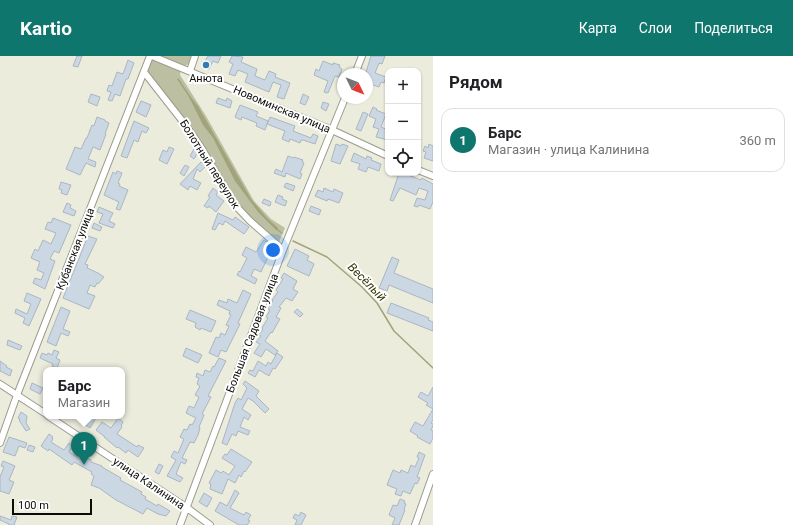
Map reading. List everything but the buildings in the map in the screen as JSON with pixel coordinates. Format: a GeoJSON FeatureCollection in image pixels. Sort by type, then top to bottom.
{"type":"FeatureCollection","features":[{"type":"Feature","properties":{"kind":"street","name":"Новоминская улица"},"geometry":{"type":"LineString","coordinates":[[151,56],[332,130],[385,155]]}},
{"type":"Feature","properties":{"kind":"street","name":"Кубанская улица"},"geometry":{"type":"LineString","coordinates":[[0,443],[17,395],[151,56]]}},
{"type":"Feature","properties":{"kind":"street"},"geometry":{"type":"LineString","coordinates":[[190,71],[195,56]]}},
{"type":"Feature","properties":{"kind":"street"},"geometry":{"type":"LineString","coordinates":[[357,68],[362,56]]}},
{"type":"Feature","properties":{"kind":"street","name":"Болотный переулок"},"geometry":{"type":"LineString","coordinates":[[144,72],[176,111],[199,143],[234,204],[250,222],[283,250]]}},
{"type":"Feature","properties":{"kind":"street","name":"Большая Садовая улица"},"geometry":{"type":"LineString","coordinates":[[180,525],[283,250],[343,104]]}},
{"type":"Feature","properties":{"kind":"street"},"geometry":{"type":"LineString","coordinates":[[421,171],[433,176]]}},
{"type":"Feature","properties":{"kind":"street","name":"улица Калинина"},"geometry":{"type":"LineString","coordinates":[[0,384],[43,412]]}},
{"type":"Feature","properties":{"kind":"street","name":"улица Калинина"},"geometry":{"type":"LineString","coordinates":[[53,419],[186,507],[210,525]]}},
{"type":"Feature","properties":{"kind":"street"},"geometry":{"type":"LineString","coordinates":[[415,525],[433,474]]}},
{"type":"Feature","properties":{"kind":"shaded area"},"geometry":{"type":"Polygon","coordinates":[[[158,56],[193,56],[190,64],[183,66],[158,56]]]}},
{"type":"Feature","properties":{"kind":"shaded area"},"geometry":{"type":"Polygon","coordinates":[[[152,59],[181,70],[180,75],[206,116],[254,201],[271,219],[285,228],[279,242],[240,209],[146,72],[152,59]]]}},
{"type":"Feature","properties":{"kind":"shaded area"},"geometry":{"type":"Polygon","coordinates":[[[190,96],[198,106],[251,199],[278,229],[276,230],[258,212],[235,181],[213,138],[203,125],[189,97],[190,96]]]}},
{"type":"Feature","properties":{"kind":"waterway","name":"Весёлый"},"geometry":{"type":"LineString","coordinates":[[178,79],[190,97]]}},
{"type":"Feature","properties":{"kind":"waterway","name":"Весёлый"},"geometry":{"type":"LineString","coordinates":[[276,229],[282,233]]}},
{"type":"Feature","properties":{"kind":"waterway","name":"Весёлый"},"geometry":{"type":"LineString","coordinates":[[293,241],[327,257],[362,287],[377,303],[394,331],[433,368]]}},
{"type":"Feature","properties":{"kind":"place","name":"Анюта"},"geometry":{"type":"Point","coordinates":[206,65]}},
{"type":"Feature","properties":{"kind":"place","name":"Барс"},"geometry":{"type":"Point","coordinates":[84,465]}}]}
